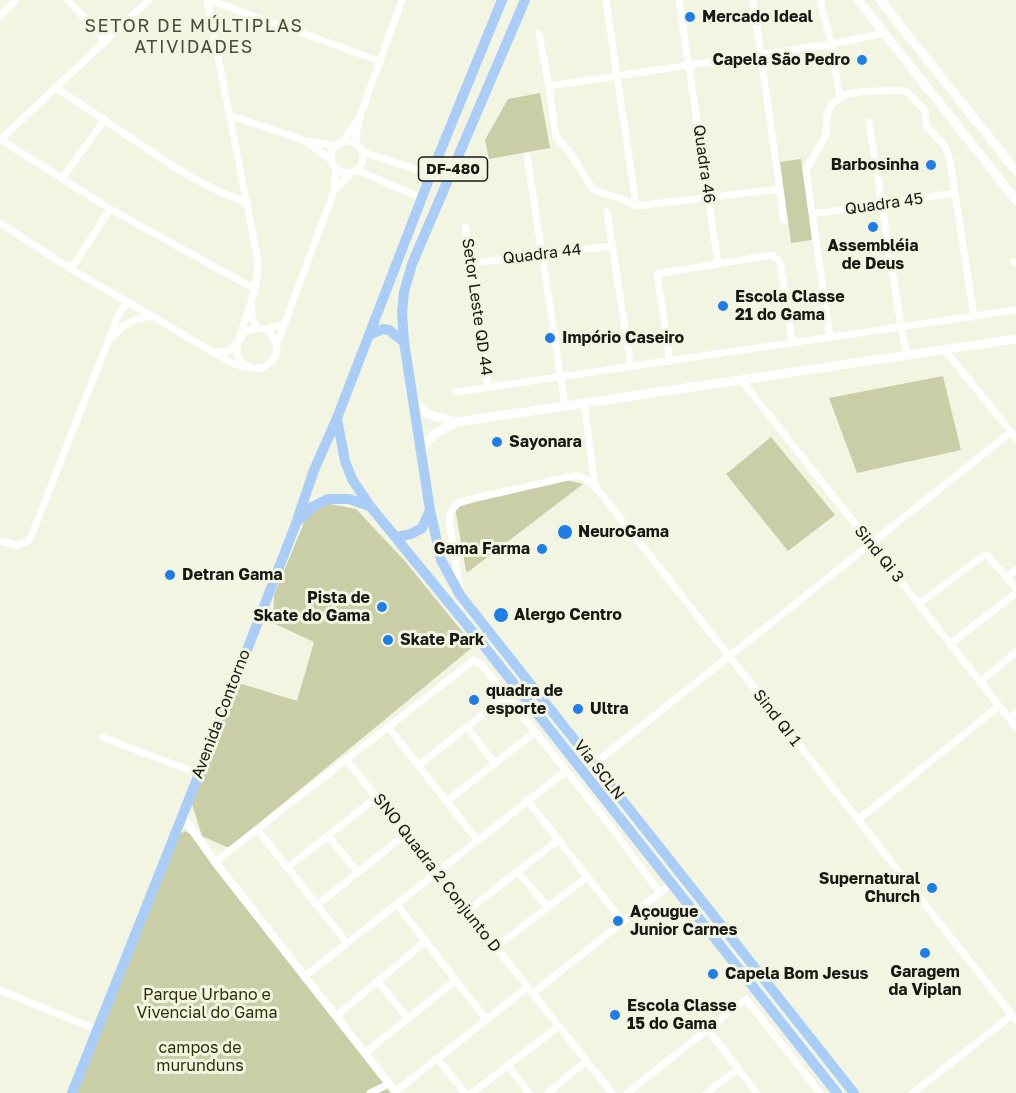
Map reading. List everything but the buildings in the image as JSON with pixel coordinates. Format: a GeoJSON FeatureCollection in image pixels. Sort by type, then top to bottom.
{"type":"FeatureCollection","features":[{"type":"Feature","properties":{"kind":"main road","name":"DF-480"},"geometry":{"type":"LineString","coordinates":[[369,335],[502,0]]}},
{"type":"Feature","properties":{"kind":"main road","name":"DF-480"},"geometry":{"type":"LineString","coordinates":[[404,342],[402,313],[408,278],[525,0]]}},
{"type":"Feature","properties":{"kind":"main road"},"geometry":{"type":"LineString","coordinates":[[858,0],[926,87],[1012,189],[1016,200]]}},
{"type":"Feature","properties":{"kind":"main road"},"geometry":{"type":"LineString","coordinates":[[880,0],[1016,171]]}},
{"type":"Feature","properties":{"kind":"main road"},"geometry":{"type":"LineString","coordinates":[[926,87],[935,85],[939,75]]}},
{"type":"Feature","properties":{"kind":"main road"},"geometry":{"type":"LineString","coordinates":[[938,100],[943,92],[952,90]]}},
{"type":"Feature","properties":{"kind":"main road"},"geometry":{"type":"LineString","coordinates":[[458,106],[469,104],[476,115]]}},
{"type":"Feature","properties":{"kind":"main road"},"geometry":{"type":"LineString","coordinates":[[369,335],[383,329],[389,330],[404,342]]}},
{"type":"Feature","properties":{"kind":"main road","name":"Avenida Contorno"},"geometry":{"type":"LineString","coordinates":[[72,1093],[199,774],[296,524],[314,471],[369,335]]}},
{"type":"Feature","properties":{"kind":"main road"},"geometry":{"type":"LineString","coordinates":[[421,454],[424,445],[435,433],[457,422],[1016,339]]}},
{"type":"Feature","properties":{"kind":"main road","name":"Via SCLN"},"geometry":{"type":"LineString","coordinates":[[404,342],[430,510],[441,560],[460,595],[854,1093]]}},
{"type":"Feature","properties":{"kind":"main road"},"geometry":{"type":"LineString","coordinates":[[412,398],[429,415],[457,422]]}},
{"type":"Feature","properties":{"kind":"main road","name":"Via SCLN"},"geometry":{"type":"LineString","coordinates":[[337,418],[345,461],[352,479],[370,506],[480,641],[837,1093]]}},
{"type":"Feature","properties":{"kind":"main road"},"geometry":{"type":"LineString","coordinates":[[296,524],[312,507],[328,499],[349,499],[370,506]]}},
{"type":"Feature","properties":{"kind":"main road"},"geometry":{"type":"LineString","coordinates":[[397,537],[411,534],[422,528],[430,510]]}},
{"type":"Feature","properties":{"kind":"main road"},"geometry":{"type":"LineString","coordinates":[[467,626],[475,623],[478,618]]}},
{"type":"Feature","properties":{"kind":"main road"},"geometry":{"type":"LineString","coordinates":[[480,641],[483,634],[490,632]]}},
{"type":"Feature","properties":{"kind":"main road"},"geometry":{"type":"LineString","coordinates":[[725,951],[736,943]]}},
{"type":"Feature","properties":{"kind":"main road"},"geometry":{"type":"LineString","coordinates":[[734,963],[739,957],[746,955]]}},
{"type":"Feature","properties":{"kind":"street"},"geometry":{"type":"LineString","coordinates":[[0,16],[16,0]]}},
{"type":"Feature","properties":{"kind":"street"},"geometry":{"type":"LineString","coordinates":[[68,0],[105,41]]}},
{"type":"Feature","properties":{"kind":"street"},"geometry":{"type":"LineString","coordinates":[[149,0],[0,140],[110,209],[255,290]]}},
{"type":"Feature","properties":{"kind":"street"},"geometry":{"type":"LineString","coordinates":[[250,367],[241,362],[237,353],[238,340],[255,290],[258,256],[208,0],[380,61]]}},
{"type":"Feature","properties":{"kind":"street"},"geometry":{"type":"LineString","coordinates":[[402,0],[362,113],[356,136],[357,144],[362,152],[431,174]]}},
{"type":"Feature","properties":{"kind":"street"},"geometry":{"type":"LineString","coordinates":[[606,0],[636,206]]}},
{"type":"Feature","properties":{"kind":"street","name":"Quadra 46"},"geometry":{"type":"LineString","coordinates":[[680,0],[718,263]]}},
{"type":"Feature","properties":{"kind":"street"},"geometry":{"type":"LineString","coordinates":[[753,0],[784,220]]}},
{"type":"Feature","properties":{"kind":"street"},"geometry":{"type":"LineString","coordinates":[[820,0],[831,44],[840,98]]}},
{"type":"Feature","properties":{"kind":"street"},"geometry":{"type":"LineString","coordinates":[[549,86],[831,44],[885,33]]}},
{"type":"Feature","properties":{"kind":"street"},"geometry":{"type":"LineString","coordinates":[[539,34],[557,140],[571,154],[592,188],[636,206],[780,189]]}},
{"type":"Feature","properties":{"kind":"street"},"geometry":{"type":"LineString","coordinates":[[54,87],[191,178],[248,204]]}},
{"type":"Feature","properties":{"kind":"street"},"geometry":{"type":"LineString","coordinates":[[831,338],[806,170],[826,135],[827,115],[831,105],[840,98],[858,92],[899,90],[907,92],[925,111],[927,127],[945,146],[955,193],[974,317]]}},
{"type":"Feature","properties":{"kind":"street"},"geometry":{"type":"LineString","coordinates":[[229,115],[306,141],[335,146],[344,141],[362,113]]}},
{"type":"Feature","properties":{"kind":"street"},"geometry":{"type":"LineString","coordinates":[[62,179],[105,119]]}},
{"type":"Feature","properties":{"kind":"street"},"geometry":{"type":"LineString","coordinates":[[869,123],[901,327],[908,355]]}},
{"type":"Feature","properties":{"kind":"street"},"geometry":{"type":"LineString","coordinates":[[306,141],[343,172],[354,171],[422,198]]}},
{"type":"Feature","properties":{"kind":"street"},"geometry":{"type":"LineString","coordinates":[[344,141],[357,144]]}},
{"type":"Feature","properties":{"kind":"street"},"geometry":{"type":"LineString","coordinates":[[331,160],[335,146]]}},
{"type":"Feature","properties":{"kind":"street"},"geometry":{"type":"LineString","coordinates":[[334,191],[360,165],[362,152]]}},
{"type":"Feature","properties":{"kind":"street"},"geometry":{"type":"LineString","coordinates":[[527,156],[565,405]]}},
{"type":"Feature","properties":{"kind":"street"},"geometry":{"type":"LineString","coordinates":[[0,223],[71,269],[232,363],[262,368],[268,365],[276,354],[284,325],[334,191],[336,168]]}},
{"type":"Feature","properties":{"kind":"street","name":"Quadra 45"},"geometry":{"type":"LineString","coordinates":[[813,214],[955,193]]}},
{"type":"Feature","properties":{"kind":"street"},"geometry":{"type":"LineString","coordinates":[[71,269],[110,209]]}},
{"type":"Feature","properties":{"kind":"street"},"geometry":{"type":"LineString","coordinates":[[607,212],[631,367]]}},
{"type":"Feature","properties":{"kind":"street","name":"Setor Leste QD 44"},"geometry":{"type":"LineString","coordinates":[[465,227],[472,263],[488,387]]}},
{"type":"Feature","properties":{"kind":"street","name":"Quadra 44"},"geometry":{"type":"LineString","coordinates":[[472,263],[612,246]]}},
{"type":"Feature","properties":{"kind":"street"},"geometry":{"type":"LineString","coordinates":[[670,361],[657,275],[772,255],[778,259],[792,343]]}},
{"type":"Feature","properties":{"kind":"street"},"geometry":{"type":"LineString","coordinates":[[250,302],[252,318],[261,329],[275,339],[277,346]]}},
{"type":"Feature","properties":{"kind":"street"},"geometry":{"type":"LineString","coordinates":[[0,541],[17,545],[27,542],[32,537],[120,311],[129,303]]}},
{"type":"Feature","properties":{"kind":"street"},"geometry":{"type":"LineString","coordinates":[[456,392],[1016,310]]}},
{"type":"Feature","properties":{"kind":"street"},"geometry":{"type":"LineString","coordinates":[[108,341],[127,323],[152,316]]}},
{"type":"Feature","properties":{"kind":"street"},"geometry":{"type":"LineString","coordinates":[[209,350],[227,352],[245,331],[284,325]]}},
{"type":"Feature","properties":{"kind":"street"},"geometry":{"type":"LineString","coordinates":[[594,764],[870,543],[1014,435],[945,350]]}},
{"type":"Feature","properties":{"kind":"street","name":"Sind Qi 3"},"geometry":{"type":"LineString","coordinates":[[742,381],[1016,728]]}},
{"type":"Feature","properties":{"kind":"street"},"geometry":{"type":"LineString","coordinates":[[584,403],[595,486]]}},
{"type":"Feature","properties":{"kind":"street"},"geometry":{"type":"LineString","coordinates":[[460,595],[449,520],[452,510],[459,502],[572,476],[581,476],[595,486]]}},
{"type":"Feature","properties":{"kind":"street","name":"Sind QI 1"},"geometry":{"type":"LineString","coordinates":[[595,486],[1014,1017],[913,1093]]}},
{"type":"Feature","properties":{"kind":"street"},"geometry":{"type":"LineString","coordinates":[[919,604],[984,555],[988,555],[1007,577],[1016,591],[950,644]]}},
{"type":"Feature","properties":{"kind":"street"},"geometry":{"type":"LineString","coordinates":[[1007,577],[1016,570]]}},
{"type":"Feature","properties":{"kind":"street"},"geometry":{"type":"LineString","coordinates":[[980,682],[1016,652]]}},
{"type":"Feature","properties":{"kind":"street"},"geometry":{"type":"LineString","coordinates":[[215,862],[474,660],[481,664],[605,819],[660,893]]}},
{"type":"Feature","properties":{"kind":"street"},"geometry":{"type":"LineString","coordinates":[[419,765],[506,696]]}},
{"type":"Feature","properties":{"kind":"street"},"geometry":{"type":"LineString","coordinates":[[858,820],[999,706]]}},
{"type":"Feature","properties":{"kind":"street"},"geometry":{"type":"LineString","coordinates":[[1009,718],[1016,712]]}},
{"type":"Feature","properties":{"kind":"street"},"geometry":{"type":"LineString","coordinates":[[467,727],[495,764]]}},
{"type":"Feature","properties":{"kind":"street"},"geometry":{"type":"LineString","coordinates":[[389,728],[477,840]]}},
{"type":"Feature","properties":{"kind":"street"},"geometry":{"type":"LineString","coordinates":[[447,801],[535,732]]}},
{"type":"Feature","properties":{"kind":"street"},"geometry":{"type":"LineString","coordinates":[[102,737],[199,774]]}},
{"type":"Feature","properties":{"kind":"street","name":"SNO Quadra 2 Conjunto D"},"geometry":{"type":"LineString","coordinates":[[346,759],[612,1093]]}},
{"type":"Feature","properties":{"kind":"street"},"geometry":{"type":"LineString","coordinates":[[304,977],[566,771]]}},
{"type":"Feature","properties":{"kind":"street"},"geometry":{"type":"LineString","coordinates":[[288,868],[377,797]]}},
{"type":"Feature","properties":{"kind":"street"},"geometry":{"type":"LineString","coordinates":[[527,800],[623,922]]}},
{"type":"Feature","properties":{"kind":"street"},"geometry":{"type":"LineString","coordinates":[[182,815],[215,862],[393,1090]]}},
{"type":"Feature","properties":{"kind":"street"},"geometry":{"type":"LineString","coordinates":[[257,829],[347,943]]}},
{"type":"Feature","properties":{"kind":"street"},"geometry":{"type":"LineString","coordinates":[[316,905],[406,834]]}},
{"type":"Feature","properties":{"kind":"street"},"geometry":{"type":"LineString","coordinates":[[328,836],[358,873]]}},
{"type":"Feature","properties":{"kind":"street"},"geometry":{"type":"LineString","coordinates":[[467,912],[558,840]]}},
{"type":"Feature","properties":{"kind":"street"},"geometry":{"type":"LineString","coordinates":[[518,872],[548,908]]}},
{"type":"Feature","properties":{"kind":"street"},"geometry":{"type":"LineString","coordinates":[[496,947],[587,877]]}},
{"type":"Feature","properties":{"kind":"street"},"geometry":{"type":"LineString","coordinates":[[370,1093],[393,1090],[486,1019],[623,922],[672,883]]}},
{"type":"Feature","properties":{"kind":"street"},"geometry":{"type":"LineString","coordinates":[[397,905],[486,1019]]}},
{"type":"Feature","properties":{"kind":"street"},"geometry":{"type":"LineString","coordinates":[[336,1016],[426,941]]}},
{"type":"Feature","properties":{"kind":"street"},"geometry":{"type":"LineString","coordinates":[[365,1053],[456,980]]}},
{"type":"Feature","properties":{"kind":"street"},"geometry":{"type":"LineString","coordinates":[[378,981],[408,1019]]}},
{"type":"Feature","properties":{"kind":"street"},"geometry":{"type":"LineString","coordinates":[[0,990],[97,1030]]}},
{"type":"Feature","properties":{"kind":"street"},"geometry":{"type":"LineString","coordinates":[[627,1093],[746,999],[820,1093]]}},
{"type":"Feature","properties":{"kind":"street"},"geometry":{"type":"LineString","coordinates":[[472,1093],[559,1026]]}},
{"type":"Feature","properties":{"kind":"street"},"geometry":{"type":"LineString","coordinates":[[708,1030],[757,1093]]}},
{"type":"Feature","properties":{"kind":"street"},"geometry":{"type":"LineString","coordinates":[[437,1058],[465,1093]]}},
{"type":"Feature","properties":{"kind":"street"},"geometry":{"type":"LineString","coordinates":[[548,1093],[586,1061]]}},
{"type":"Feature","properties":{"kind":"street"},"geometry":{"type":"LineString","coordinates":[[508,1065],[529,1093]]}},
{"type":"Feature","properties":{"kind":"street"},"geometry":{"type":"LineString","coordinates":[[706,1093],[738,1069]]}},
{"type":"Feature","properties":{"kind":"green space"},"geometry":{"type":"Polygon","coordinates":[[[540,93],[550,148],[489,159],[485,140],[508,99],[540,93]]]}},
{"type":"Feature","properties":{"kind":"green space"},"geometry":{"type":"Polygon","coordinates":[[[801,159],[812,240],[791,243],[780,162],[801,159]]]}},
{"type":"Feature","properties":{"kind":"green space"},"geometry":{"type":"Polygon","coordinates":[[[943,376],[961,450],[857,473],[829,398],[943,376]]]}},
{"type":"Feature","properties":{"kind":"green space"},"geometry":{"type":"Polygon","coordinates":[[[771,437],[835,515],[788,551],[726,474],[771,437]]]}},
{"type":"Feature","properties":{"kind":"green space"},"geometry":{"type":"Polygon","coordinates":[[[566,480],[583,484],[468,572],[466,571],[455,508],[504,493],[566,480]]]}},
{"type":"Feature","properties":{"kind":"green space"},"geometry":{"type":"Polygon","coordinates":[[[325,503],[356,509],[404,560],[474,646],[229,848],[202,836],[192,804],[239,683],[297,701],[314,642],[273,623],[274,595],[306,518],[325,503]]]}},
{"type":"Feature","properties":{"kind":"green space","name":"Parque Urbano e Vivencial do Gama"},"geometry":{"type":"Polygon","coordinates":[[[185,831],[190,834],[392,1093],[76,1093],[179,835],[185,831]]]}},
{"type":"Feature","properties":{"kind":"place","name":"Mercado Ideal"},"geometry":{"type":"Point","coordinates":[690,17]}},
{"type":"Feature","properties":{"kind":"place","name":"Capela São Pedro"},"geometry":{"type":"Point","coordinates":[862,60]}},
{"type":"Feature","properties":{"kind":"place","name":"Barbosinha"},"geometry":{"type":"Point","coordinates":[931,165]}},
{"type":"Feature","properties":{"kind":"place","name":"Assembléia de Deus"},"geometry":{"type":"Point","coordinates":[873,227]}},
{"type":"Feature","properties":{"kind":"place","name":"Escola Classe 21 do Gama"},"geometry":{"type":"Point","coordinates":[723,306]}},
{"type":"Feature","properties":{"kind":"place","name":"Impório Caseiro"},"geometry":{"type":"Point","coordinates":[550,338]}},
{"type":"Feature","properties":{"kind":"place","name":"Sayonara"},"geometry":{"type":"Point","coordinates":[497,442]}},
{"type":"Feature","properties":{"kind":"place","name":"NeuroGama"},"geometry":{"type":"Point","coordinates":[565,532]}},
{"type":"Feature","properties":{"kind":"place","name":"Gama Farma"},"geometry":{"type":"Point","coordinates":[542,549]}},
{"type":"Feature","properties":{"kind":"place","name":"Detran Gama"},"geometry":{"type":"Point","coordinates":[170,575]}},
{"type":"Feature","properties":{"kind":"place","name":"Pista de Skate do Gama"},"geometry":{"type":"Point","coordinates":[382,607]}},
{"type":"Feature","properties":{"kind":"place","name":"Alergo Centro"},"geometry":{"type":"Point","coordinates":[501,615]}},
{"type":"Feature","properties":{"kind":"place","name":"Skate Park"},"geometry":{"type":"Point","coordinates":[388,640]}},
{"type":"Feature","properties":{"kind":"place","name":"quadra de esporte"},"geometry":{"type":"Point","coordinates":[474,700]}},
{"type":"Feature","properties":{"kind":"place","name":"Ultra"},"geometry":{"type":"Point","coordinates":[578,709]}},
{"type":"Feature","properties":{"kind":"place","name":"Supernatural Church"},"geometry":{"type":"Point","coordinates":[932,888]}},
{"type":"Feature","properties":{"kind":"place","name":"Açougue Junior Carnes"},"geometry":{"type":"Point","coordinates":[618,921]}},
{"type":"Feature","properties":{"kind":"place","name":"Garagem da Viplan"},"geometry":{"type":"Point","coordinates":[925,953]}},
{"type":"Feature","properties":{"kind":"place","name":"Capela Bom Jesus"},"geometry":{"type":"Point","coordinates":[713,974]}},
{"type":"Feature","properties":{"kind":"place","name":"Escola Classe 15 do Gama"},"geometry":{"type":"Point","coordinates":[615,1015]}},
{"type":"Feature","properties":{"kind":"district","name":"SETOR DE MÚLTIPLAS ATIVIDADES"},"geometry":{"type":"Point","coordinates":[194,36]}},
{"type":"Feature","properties":{"kind":"park label","name":"campos de murunduns"},"geometry":{"type":"Point","coordinates":[200,1057]}}]}
